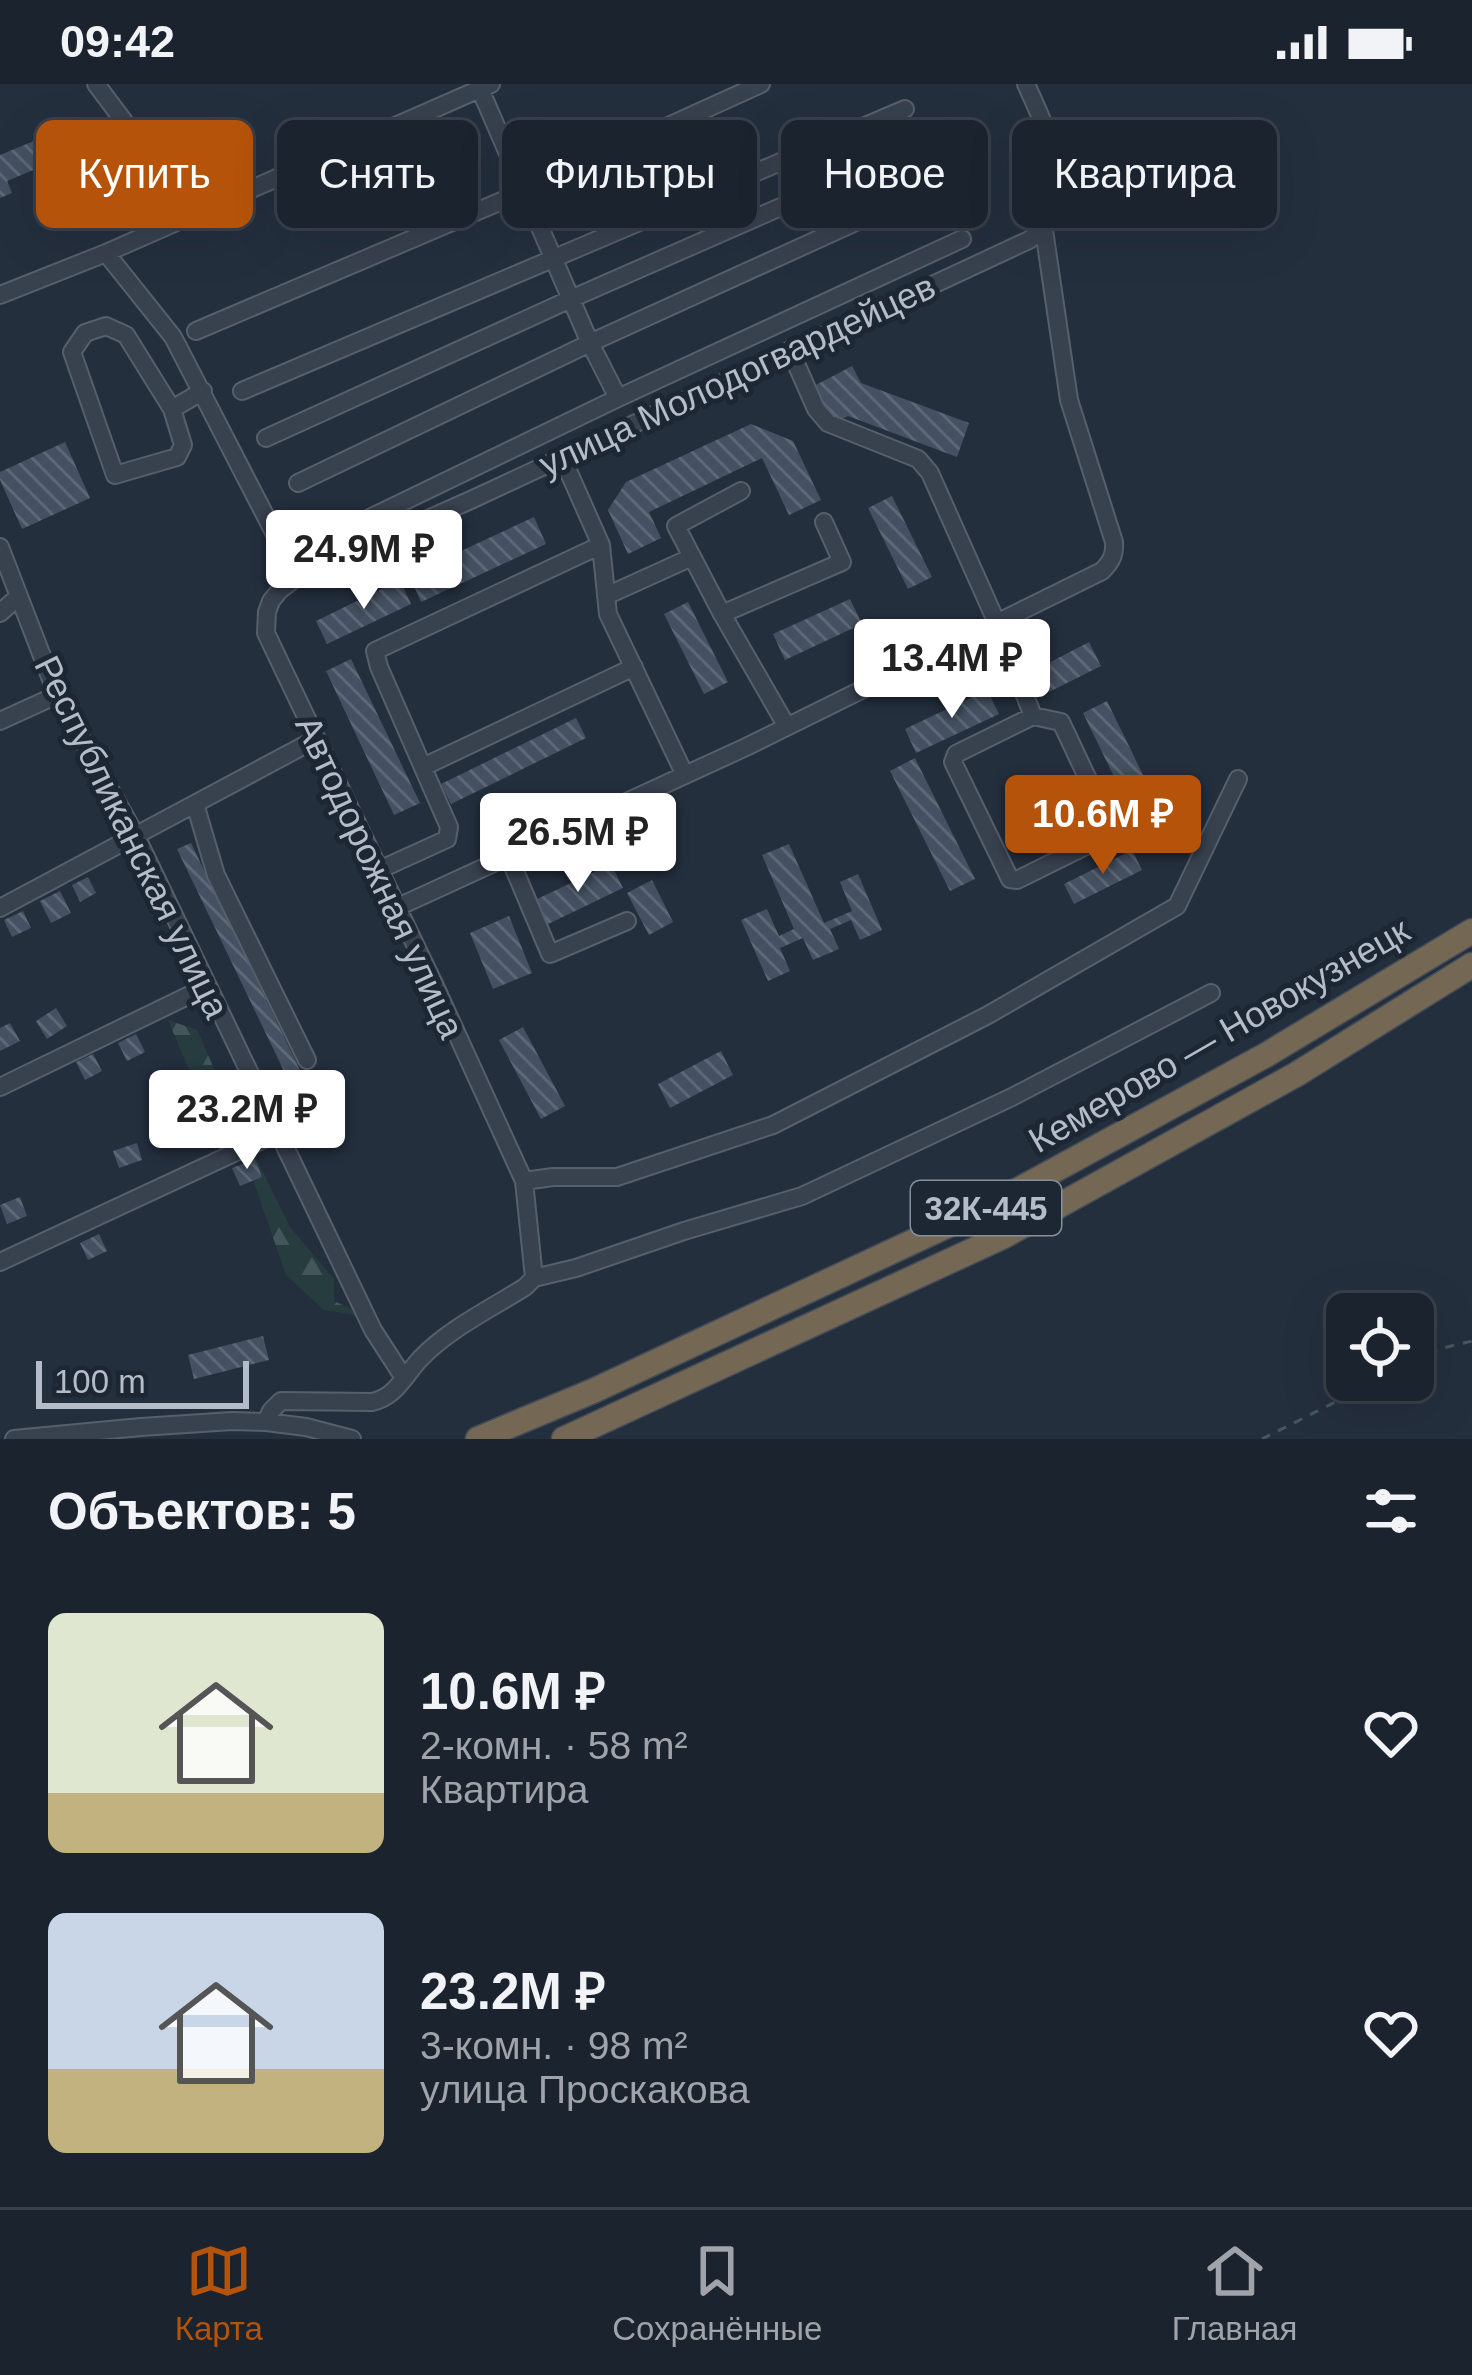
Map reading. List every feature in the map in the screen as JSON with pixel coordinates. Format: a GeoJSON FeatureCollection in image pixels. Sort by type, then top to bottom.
{"type":"FeatureCollection","features":[{"type":"Feature","properties":{"kind":"highway","name":"Кемерово — Новокузнецк"},"geometry":{"type":"LineString","coordinates":[[478,1439],[593,1391],[985,1208],[1266,1055],[1472,931]]}},
{"type":"Feature","properties":{"kind":"highway","name":"Кемерово — Новокузнецк"},"geometry":{"type":"LineString","coordinates":[[564,1439],[1004,1236],[1297,1074],[1472,965]]}},
{"type":"Feature","properties":{"kind":"street"},"geometry":{"type":"LineString","coordinates":[[96,84],[123,120]]}},
{"type":"Feature","properties":{"kind":"street"},"geometry":{"type":"LineString","coordinates":[[682,120],[761,84]]}},
{"type":"Feature","properties":{"kind":"street"},"geometry":{"type":"LineString","coordinates":[[398,907],[746,747],[1109,565],[1114,542],[1069,400],[1044,230],[1053,212],[1059,173],[1056,152],[1027,84]]}},
{"type":"Feature","properties":{"kind":"street"},"geometry":{"type":"LineString","coordinates":[[253,188],[485,86],[502,131]]}},
{"type":"Feature","properties":{"kind":"street"},"geometry":{"type":"LineString","coordinates":[[242,391],[905,109]]}},
{"type":"Feature","properties":{"kind":"street"},"geometry":{"type":"LineString","coordinates":[[196,331],[502,201]]}},
{"type":"Feature","properties":{"kind":"street"},"geometry":{"type":"LineString","coordinates":[[266,438],[781,207]]}},
{"type":"Feature","properties":{"kind":"street"},"geometry":{"type":"LineString","coordinates":[[0,295],[161,228]]}},
{"type":"Feature","properties":{"kind":"street"},"geometry":{"type":"LineString","coordinates":[[541,228],[618,398]]}},
{"type":"Feature","properties":{"kind":"street"},"geometry":{"type":"LineString","coordinates":[[298,483],[843,228]]}},
{"type":"Feature","properties":{"kind":"street","name":"улица Молодогвардейцев"},"geometry":{"type":"LineString","coordinates":[[297,578],[1029,241],[1044,230]]}},
{"type":"Feature","properties":{"kind":"street"},"geometry":{"type":"LineString","coordinates":[[320,542],[962,238]]}},
{"type":"Feature","properties":{"kind":"street"},"geometry":{"type":"LineString","coordinates":[[106,253],[172,337],[297,578]]}},
{"type":"Feature","properties":{"kind":"street"},"geometry":{"type":"LineString","coordinates":[[106,326],[126,335],[172,410],[184,446],[177,457],[115,475],[72,352],[85,334],[106,326]]}},
{"type":"Feature","properties":{"kind":"street"},"geometry":{"type":"LineString","coordinates":[[790,350],[816,409],[828,423],[918,459],[930,473],[1033,716]]}},
{"type":"Feature","properties":{"kind":"street"},"geometry":{"type":"LineString","coordinates":[[172,410],[202,391]]}},
{"type":"Feature","properties":{"kind":"street"},"geometry":{"type":"LineString","coordinates":[[562,458],[601,544],[608,614],[684,773]]}},
{"type":"Feature","properties":{"kind":"street"},"geometry":{"type":"LineString","coordinates":[[741,491],[676,526],[786,725]]}},
{"type":"Feature","properties":{"kind":"street"},"geometry":{"type":"LineString","coordinates":[[722,614],[842,562],[824,522]]}},
{"type":"Feature","properties":{"kind":"street"},"geometry":{"type":"LineString","coordinates":[[380,870],[447,838],[449,827],[375,651],[601,544]]}},
{"type":"Feature","properties":{"kind":"street","name":"Республиканская улица"},"geometry":{"type":"LineString","coordinates":[[0,547],[57,694],[136,836],[373,1330],[404,1378]]}},
{"type":"Feature","properties":{"kind":"street"},"geometry":{"type":"LineString","coordinates":[[606,596],[692,557]]}},
{"type":"Feature","properties":{"kind":"street","name":"Автодорожная улица"},"geometry":{"type":"LineString","coordinates":[[297,578],[271,601],[266,633],[524,1181],[534,1278]]}},
{"type":"Feature","properties":{"kind":"street"},"geometry":{"type":"LineString","coordinates":[[0,613],[19,596]]}},
{"type":"Feature","properties":{"kind":"street"},"geometry":{"type":"LineString","coordinates":[[423,767],[634,667]]}},
{"type":"Feature","properties":{"kind":"street"},"geometry":{"type":"LineString","coordinates":[[0,721],[57,694]]}},
{"type":"Feature","properties":{"kind":"street"},"geometry":{"type":"LineString","coordinates":[[1033,716],[1061,722],[1111,828],[1106,836],[1018,880],[1010,879],[953,762],[956,754],[1033,716]]}},
{"type":"Feature","properties":{"kind":"street"},"geometry":{"type":"LineString","coordinates":[[0,908],[316,739]]}},
{"type":"Feature","properties":{"kind":"street"},"geometry":{"type":"LineString","coordinates":[[524,1181],[617,1178],[773,1125],[988,1015],[1177,906],[1238,779]]}},
{"type":"Feature","properties":{"kind":"street"},"geometry":{"type":"LineString","coordinates":[[194,804],[216,875],[307,1060]]}},
{"type":"Feature","properties":{"kind":"street"},"geometry":{"type":"LineString","coordinates":[[509,857],[550,954],[627,921]]}},
{"type":"Feature","properties":{"kind":"street"},"geometry":{"type":"LineString","coordinates":[[0,1087],[206,987]]}},
{"type":"Feature","properties":{"kind":"street"},"geometry":{"type":"LineString","coordinates":[[266,1422],[281,1401],[384,1400],[422,1356],[534,1278],[802,1196],[1012,1097],[1211,993]]}},
{"type":"Feature","properties":{"kind":"street"},"geometry":{"type":"LineString","coordinates":[[0,1262],[277,1133]]}},
{"type":"Feature","properties":{"kind":"street"},"geometry":{"type":"LineString","coordinates":[[14,1439],[141,1426],[266,1422],[352,1439]]}},
{"type":"Feature","properties":{"kind":"path"},"geometry":{"type":"LineString","coordinates":[[1434,1352],[1472,1341]]}},
{"type":"Feature","properties":{"kind":"path"},"geometry":{"type":"LineString","coordinates":[[1262,1439],[1337,1401]]}},
{"type":"Feature","properties":{"kind":"green space"},"geometry":{"type":"Polygon","coordinates":[[[168,1020],[197,1030],[244,1137],[216,1134],[168,1020]]]}},
{"type":"Feature","properties":{"kind":"green space"},"geometry":{"type":"Polygon","coordinates":[[[255,1156],[290,1227],[334,1279],[334,1301],[369,1317],[324,1310],[286,1275],[251,1174],[255,1156]]]}},
{"type":"Feature","properties":{"kind":"building"},"geometry":{"type":"Polygon","coordinates":[[[36,140],[36,169],[7,181],[12,193],[0,198],[0,155],[36,140]]]}},
{"type":"Feature","properties":{"kind":"building"},"geometry":{"type":"Polygon","coordinates":[[[852,366],[861,383],[969,423],[957,457],[848,416],[831,425],[812,387],[852,366]]]}},
{"type":"Feature","properties":{"kind":"building"},"geometry":{"type":"Polygon","coordinates":[[[751,424],[793,441],[821,500],[789,515],[762,458],[649,512],[661,538],[628,554],[608,510],[626,482],[751,424]]]}},
{"type":"Feature","properties":{"kind":"building"},"geometry":{"type":"Polygon","coordinates":[[[65,442],[90,498],[22,529],[0,472],[65,442]]]}},
{"type":"Feature","properties":{"kind":"building"},"geometry":{"type":"Polygon","coordinates":[[[892,496],[932,577],[908,589],[868,508],[892,496]]]}},
{"type":"Feature","properties":{"kind":"building"},"geometry":{"type":"Polygon","coordinates":[[[534,517],[546,544],[421,602],[409,575],[534,517]]]}},
{"type":"Feature","properties":{"kind":"building"},"geometry":{"type":"Polygon","coordinates":[[[400,580],[411,604],[327,644],[316,621],[400,580]]]}},
{"type":"Feature","properties":{"kind":"building"},"geometry":{"type":"Polygon","coordinates":[[[850,599],[862,624],[785,660],[773,634],[850,599]]]}},
{"type":"Feature","properties":{"kind":"building"},"geometry":{"type":"Polygon","coordinates":[[[688,602],[728,682],[704,694],[664,614],[688,602]]]}},
{"type":"Feature","properties":{"kind":"building"},"geometry":{"type":"Polygon","coordinates":[[[1089,642],[1101,666],[1049,692],[1037,669],[1089,642]]]}},
{"type":"Feature","properties":{"kind":"building"},"geometry":{"type":"Polygon","coordinates":[[[351,659],[420,803],[394,815],[326,671],[351,659]]]}},
{"type":"Feature","properties":{"kind":"building"},"geometry":{"type":"Polygon","coordinates":[[[987,690],[999,714],[916,753],[905,729],[987,690]]]}},
{"type":"Feature","properties":{"kind":"building"},"geometry":{"type":"Polygon","coordinates":[[[1107,701],[1166,822],[1142,834],[1083,713],[1107,701]]]}},
{"type":"Feature","properties":{"kind":"building"},"geometry":{"type":"Polygon","coordinates":[[[576,718],[586,738],[451,804],[441,784],[576,718]]]}},
{"type":"Feature","properties":{"kind":"building"},"geometry":{"type":"Polygon","coordinates":[[[915,758],[975,879],[950,891],[890,771],[915,758]]]}},
{"type":"Feature","properties":{"kind":"building"},"geometry":{"type":"Polygon","coordinates":[[[191,843],[308,1087],[295,1094],[177,849],[191,843]]]}},
{"type":"Feature","properties":{"kind":"building"},"geometry":{"type":"Polygon","coordinates":[[[789,844],[824,923],[852,911],[840,882],[858,874],[882,930],[860,940],[851,920],[830,929],[839,949],[813,960],[803,938],[780,948],[790,971],[768,981],[741,920],[767,909],[779,936],[794,929],[762,855],[789,844]]]}},
{"type":"Feature","properties":{"kind":"building"},"geometry":{"type":"Polygon","coordinates":[[[1132,850],[1142,870],[1074,904],[1064,884],[1132,850]]]}},
{"type":"Feature","properties":{"kind":"building"},"geometry":{"type":"Polygon","coordinates":[[[611,864],[623,888],[544,926],[533,901],[611,864]]]}},
{"type":"Feature","properties":{"kind":"building"},"geometry":{"type":"Polygon","coordinates":[[[88,877],[96,893],[80,902],[72,885],[88,877]]]}},
{"type":"Feature","properties":{"kind":"building"},"geometry":{"type":"Polygon","coordinates":[[[652,880],[673,922],[649,935],[627,893],[652,880]]]}},
{"type":"Feature","properties":{"kind":"building"},"geometry":{"type":"Polygon","coordinates":[[[60,891],[71,913],[51,923],[40,901],[60,891]]]}},
{"type":"Feature","properties":{"kind":"building"},"geometry":{"type":"Polygon","coordinates":[[[23,911],[31,928],[12,937],[4,920],[23,911]]]}},
{"type":"Feature","properties":{"kind":"building"},"geometry":{"type":"Polygon","coordinates":[[[509,916],[532,973],[493,989],[470,933],[509,916]]]}},
{"type":"Feature","properties":{"kind":"building"},"geometry":{"type":"Polygon","coordinates":[[[56,1008],[67,1026],[47,1039],[36,1021],[56,1008]]]}},
{"type":"Feature","properties":{"kind":"building"},"geometry":{"type":"Polygon","coordinates":[[[10,1023],[20,1041],[0,1051],[0,1028],[10,1023]]]}},
{"type":"Feature","properties":{"kind":"building"},"geometry":{"type":"Polygon","coordinates":[[[523,1027],[565,1106],[541,1119],[499,1040],[523,1027]]]}},
{"type":"Feature","properties":{"kind":"building"},"geometry":{"type":"Polygon","coordinates":[[[136,1034],[145,1052],[127,1061],[118,1043],[136,1034]]]}},
{"type":"Feature","properties":{"kind":"building"},"geometry":{"type":"Polygon","coordinates":[[[721,1051],[733,1075],[670,1108],[658,1084],[721,1051]]]}},
{"type":"Feature","properties":{"kind":"building"},"geometry":{"type":"Polygon","coordinates":[[[93,1054],[102,1071],[85,1080],[76,1062],[93,1054]]]}},
{"type":"Feature","properties":{"kind":"building"},"geometry":{"type":"Polygon","coordinates":[[[137,1143],[142,1160],[119,1168],[113,1151],[137,1143]]]}},
{"type":"Feature","properties":{"kind":"building"},"geometry":{"type":"Polygon","coordinates":[[[255,1159],[262,1177],[240,1186],[232,1168],[255,1159]]]}},
{"type":"Feature","properties":{"kind":"building"},"geometry":{"type":"Polygon","coordinates":[[[20,1197],[27,1216],[7,1224],[0,1205],[20,1197]]]}},
{"type":"Feature","properties":{"kind":"building"},"geometry":{"type":"Polygon","coordinates":[[[99,1234],[107,1251],[88,1260],[80,1243],[99,1234]]]}},
{"type":"Feature","properties":{"kind":"building"},"geometry":{"type":"Polygon","coordinates":[[[263,1336],[269,1360],[194,1379],[188,1355],[263,1336]]]}}]}
